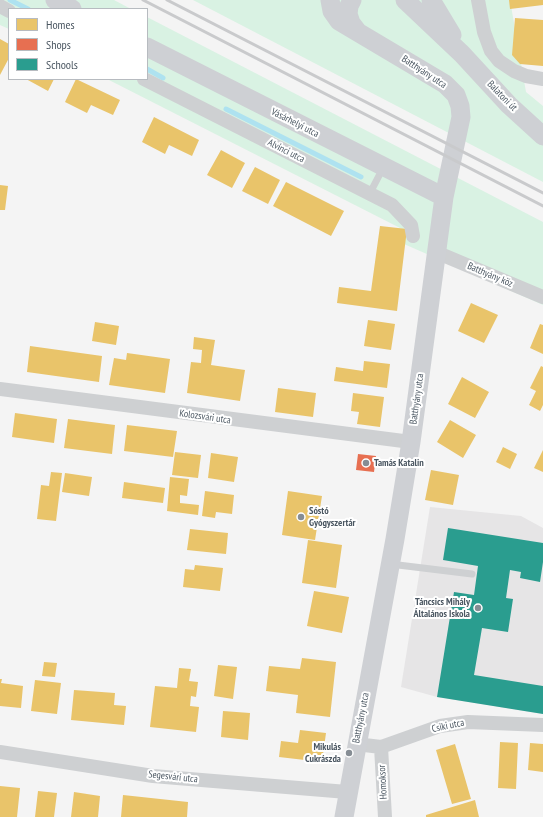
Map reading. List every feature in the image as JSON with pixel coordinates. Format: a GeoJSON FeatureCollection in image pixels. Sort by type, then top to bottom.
{"type":"FeatureCollection","features":[{"type":"Feature","properties":{"kind":"street"},"geometry":{"type":"LineString","coordinates":[[55,0],[70,8]]}},
{"type":"Feature","properties":{"kind":"street","name":"Batthyány utca"},"geometry":{"type":"LineString","coordinates":[[330,0],[332,11],[339,20],[445,84],[456,95],[462,117],[444,197],[438,253],[411,442],[390,564],[347,792],[344,817]]}},
{"type":"Feature","properties":{"kind":"street","name":"Batthyány utca"},"geometry":{"type":"LineString","coordinates":[[352,0],[348,6],[348,14],[351,23],[358,32]]}},
{"type":"Feature","properties":{"kind":"street","name":"Balatoni út"},"geometry":{"type":"LineString","coordinates":[[405,0],[462,54],[509,105],[543,136]]}},
{"type":"Feature","properties":{"kind":"street","name":"Balatoni út"},"geometry":{"type":"LineString","coordinates":[[431,0],[462,54]]}},
{"type":"Feature","properties":{"kind":"street"},"geometry":{"type":"LineString","coordinates":[[478,0],[484,32],[492,51],[499,61],[514,72],[543,79]]}},
{"type":"Feature","properties":{"kind":"street","name":"Vásárhelyi utca"},"geometry":{"type":"LineString","coordinates":[[148,48],[383,168],[444,197]]}},
{"type":"Feature","properties":{"kind":"street","name":"Alvinci utca"},"geometry":{"type":"LineString","coordinates":[[146,80],[392,205],[411,225],[413,236]]}},
{"type":"Feature","properties":{"kind":"street","name":"Batthyány köz"},"geometry":{"type":"LineString","coordinates":[[438,253],[543,297]]}},
{"type":"Feature","properties":{"kind":"street","name":"Kolozsvári utca"},"geometry":{"type":"LineString","coordinates":[[0,389],[411,442]]}},
{"type":"Feature","properties":{"kind":"street","name":"Csiki utca"},"geometry":{"type":"LineString","coordinates":[[356,744],[381,747],[440,726],[461,723],[543,725]]}},
{"type":"Feature","properties":{"kind":"street","name":"Homoksor"},"geometry":{"type":"LineString","coordinates":[[381,747],[385,817]]}},
{"type":"Feature","properties":{"kind":"street","name":"Segesvári utca"},"geometry":{"type":"LineString","coordinates":[[0,752],[153,776],[347,792]]}},
{"type":"Feature","properties":{"kind":"lane"},"geometry":{"type":"LineString","coordinates":[[370,193],[383,168]]}},
{"type":"Feature","properties":{"kind":"lane"},"geometry":{"type":"LineString","coordinates":[[390,564],[472,574]]}},
{"type":"Feature","properties":{"kind":"shaded area","name":"Táncsics Mihály Általános Iskola"},"geometry":{"type":"Polygon","coordinates":[[[430,507],[521,516],[543,528],[543,714],[437,697],[401,687],[430,507]]]}},
{"type":"Feature","properties":{"kind":"green space"},"geometry":{"type":"Polygon","coordinates":[[[0,0],[114,0],[129,8],[8,8],[8,29],[0,25],[0,0]]]}},
{"type":"Feature","properties":{"kind":"green space"},"geometry":{"type":"Polygon","coordinates":[[[193,0],[510,0],[526,92],[543,106],[543,182],[193,0]]]}},
{"type":"Feature","properties":{"kind":"green space"},"geometry":{"type":"Polygon","coordinates":[[[148,18],[543,222],[543,305],[404,244],[404,230],[109,80],[148,80],[148,18]]]}},
{"type":"Feature","properties":{"kind":"building: Homes"},"geometry":{"type":"Polygon","coordinates":[[[509,0],[543,0],[543,5],[510,9],[509,0]]]}},
{"type":"Feature","properties":{"kind":"building: Homes"},"geometry":{"type":"Polygon","coordinates":[[[515,18],[543,20],[543,66],[520,64],[512,55],[515,18]]]}},
{"type":"Feature","properties":{"kind":"building: Homes"},"geometry":{"type":"Polygon","coordinates":[[[0,39],[8,43],[8,60],[0,75],[0,39]]]}},
{"type":"Feature","properties":{"kind":"building: Homes"},"geometry":{"type":"Polygon","coordinates":[[[28,80],[54,80],[48,91],[28,80]]]}},
{"type":"Feature","properties":{"kind":"building: Homes"},"geometry":{"type":"Polygon","coordinates":[[[76,80],[120,100],[113,115],[91,105],[87,113],[65,102],[76,80]]]}},
{"type":"Feature","properties":{"kind":"building: Homes"},"geometry":{"type":"Polygon","coordinates":[[[154,117],[199,140],[192,156],[169,145],[165,154],[142,142],[154,117]]]}},
{"type":"Feature","properties":{"kind":"building: Homes"},"geometry":{"type":"Polygon","coordinates":[[[221,150],[245,163],[232,188],[207,175],[221,150]]]}},
{"type":"Feature","properties":{"kind":"building: Homes"},"geometry":{"type":"Polygon","coordinates":[[[255,167],[280,180],[268,204],[242,191],[255,167]]]}},
{"type":"Feature","properties":{"kind":"building: Homes"},"geometry":{"type":"Polygon","coordinates":[[[286,182],[344,211],[331,236],[273,206],[286,182]]]}},
{"type":"Feature","properties":{"kind":"building: Homes"},"geometry":{"type":"Polygon","coordinates":[[[0,185],[8,186],[5,210],[0,210],[0,185]]]}},
{"type":"Feature","properties":{"kind":"building: Homes"},"geometry":{"type":"Polygon","coordinates":[[[380,226],[407,229],[397,311],[337,303],[339,287],[371,291],[380,226]]]}},
{"type":"Feature","properties":{"kind":"building: Homes"},"geometry":{"type":"Polygon","coordinates":[[[471,303],[498,315],[484,343],[458,331],[471,303]]]}},
{"type":"Feature","properties":{"kind":"building: Homes"},"geometry":{"type":"Polygon","coordinates":[[[368,320],[395,324],[391,350],[364,346],[368,320]]]}},
{"type":"Feature","properties":{"kind":"building: Homes"},"geometry":{"type":"Polygon","coordinates":[[[95,322],[119,326],[116,345],[92,341],[95,322]]]}},
{"type":"Feature","properties":{"kind":"building: Homes"},"geometry":{"type":"Polygon","coordinates":[[[540,324],[543,325],[543,354],[530,348],[540,324]]]}},
{"type":"Feature","properties":{"kind":"building: Homes"},"geometry":{"type":"Polygon","coordinates":[[[194,337],[215,340],[211,365],[245,370],[240,401],[187,393],[191,362],[201,363],[202,350],[193,349],[194,337]]]}},
{"type":"Feature","properties":{"kind":"building: Homes"},"geometry":{"type":"Polygon","coordinates":[[[30,346],[102,356],[99,382],[27,372],[30,346]]]}},
{"type":"Feature","properties":{"kind":"building: Homes"},"geometry":{"type":"Polygon","coordinates":[[[127,353],[170,359],[165,393],[109,385],[114,358],[126,360],[127,353]]]}},
{"type":"Feature","properties":{"kind":"building: Homes"},"geometry":{"type":"Polygon","coordinates":[[[364,361],[390,364],[387,388],[334,381],[336,367],[363,371],[364,361]]]}},
{"type":"Feature","properties":{"kind":"building: Homes"},"geometry":{"type":"Polygon","coordinates":[[[541,366],[543,367],[543,405],[540,411],[529,405],[536,391],[530,388],[541,366]]]}},
{"type":"Feature","properties":{"kind":"building: Homes"},"geometry":{"type":"Polygon","coordinates":[[[462,377],[489,392],[475,418],[448,404],[462,377]]]}},
{"type":"Feature","properties":{"kind":"building: Homes"},"geometry":{"type":"Polygon","coordinates":[[[278,388],[316,393],[313,417],[275,412],[278,388]]]}},
{"type":"Feature","properties":{"kind":"building: Homes"},"geometry":{"type":"Polygon","coordinates":[[[353,393],[384,397],[380,427],[357,424],[359,412],[351,411],[353,393]]]}},
{"type":"Feature","properties":{"kind":"building: Homes"},"geometry":{"type":"Polygon","coordinates":[[[15,413],[57,419],[54,443],[12,437],[15,413]]]}},
{"type":"Feature","properties":{"kind":"building: Homes"},"geometry":{"type":"Polygon","coordinates":[[[68,419],[115,425],[112,454],[64,448],[68,419]]]}},
{"type":"Feature","properties":{"kind":"building: Homes"},"geometry":{"type":"Polygon","coordinates":[[[450,420],[476,435],[463,458],[437,442],[450,420]]]}},
{"type":"Feature","properties":{"kind":"building: Homes"},"geometry":{"type":"Polygon","coordinates":[[[127,425],[177,431],[173,457],[124,451],[127,425]]]}},
{"type":"Feature","properties":{"kind":"building: Homes"},"geometry":{"type":"Polygon","coordinates":[[[503,447],[517,454],[510,469],[496,462],[503,447]]]}},
{"type":"Feature","properties":{"kind":"building: Homes"},"geometry":{"type":"Polygon","coordinates":[[[543,450],[543,472],[534,468],[543,450]]]}},
{"type":"Feature","properties":{"kind":"building: Homes"},"geometry":{"type":"Polygon","coordinates":[[[175,452],[201,455],[198,478],[172,475],[175,452]]]}},
{"type":"Feature","properties":{"kind":"building: Homes"},"geometry":{"type":"Polygon","coordinates":[[[211,453],[238,457],[234,482],[208,478],[211,453]]]}},
{"type":"Feature","properties":{"kind":"building: Homes"},"geometry":{"type":"Polygon","coordinates":[[[431,470],[459,475],[453,505],[425,500],[431,470]]]}},
{"type":"Feature","properties":{"kind":"building: Homes"},"geometry":{"type":"Polygon","coordinates":[[[51,472],[62,473],[56,521],[37,519],[41,485],[49,486],[51,472]]]}},
{"type":"Feature","properties":{"kind":"building: Homes"},"geometry":{"type":"Polygon","coordinates":[[[65,473],[92,477],[89,496],[62,492],[65,473]]]}},
{"type":"Feature","properties":{"kind":"building: Homes"},"geometry":{"type":"Polygon","coordinates":[[[170,477],[189,479],[187,496],[180,495],[180,503],[199,505],[198,515],[167,511],[170,477]]]}},
{"type":"Feature","properties":{"kind":"building: Homes"},"geometry":{"type":"Polygon","coordinates":[[[124,482],[165,488],[163,503],[122,498],[124,482]]]}},
{"type":"Feature","properties":{"kind":"building: Homes"},"geometry":{"type":"Polygon","coordinates":[[[205,491],[234,495],[232,514],[216,512],[215,518],[202,516],[205,491]]]}},
{"type":"Feature","properties":{"kind":"building: Homes"},"geometry":{"type":"Polygon","coordinates":[[[288,491],[322,496],[315,540],[282,535],[288,491]]]}},
{"type":"Feature","properties":{"kind":"building: Homes"},"geometry":{"type":"Polygon","coordinates":[[[190,529],[228,533],[226,554],[187,550],[190,529]]]}},
{"type":"Feature","properties":{"kind":"building: Homes"},"geometry":{"type":"Polygon","coordinates":[[[308,540],[342,545],[336,588],[302,583],[308,540]]]}},
{"type":"Feature","properties":{"kind":"building: Homes"},"geometry":{"type":"Polygon","coordinates":[[[195,565],[223,568],[220,591],[183,587],[185,569],[194,570],[195,565]]]}},
{"type":"Feature","properties":{"kind":"building: Homes"},"geometry":{"type":"Polygon","coordinates":[[[314,591],[349,597],[342,633],[307,626],[314,591]]]}},
{"type":"Feature","properties":{"kind":"building: Homes"},"geometry":{"type":"Polygon","coordinates":[[[302,658],[336,662],[330,717],[296,713],[298,695],[266,691],[269,666],[300,669],[302,658]]]}},
{"type":"Feature","properties":{"kind":"building: Homes"},"geometry":{"type":"Polygon","coordinates":[[[44,662],[57,663],[55,677],[42,676],[44,662]]]}},
{"type":"Feature","properties":{"kind":"building: Homes"},"geometry":{"type":"Polygon","coordinates":[[[218,665],[237,667],[233,699],[214,696],[218,665]]]}},
{"type":"Feature","properties":{"kind":"building: Homes"},"geometry":{"type":"Polygon","coordinates":[[[179,668],[191,669],[189,681],[198,682],[196,697],[191,696],[190,706],[199,707],[196,732],[150,727],[155,686],[177,688],[179,668]]]}},
{"type":"Feature","properties":{"kind":"building: Homes"},"geometry":{"type":"Polygon","coordinates":[[[0,679],[2,679],[1,683],[23,686],[21,708],[0,706],[0,679]]]}},
{"type":"Feature","properties":{"kind":"building: Homes"},"geometry":{"type":"Polygon","coordinates":[[[35,680],[61,683],[57,714],[31,711],[35,680]]]}},
{"type":"Feature","properties":{"kind":"building: Homes"},"geometry":{"type":"Polygon","coordinates":[[[74,690],[115,693],[114,705],[126,706],[124,725],[71,720],[74,690]]]}},
{"type":"Feature","properties":{"kind":"building: Homes"},"geometry":{"type":"Polygon","coordinates":[[[223,711],[250,713],[248,740],[221,737],[223,711]]]}},
{"type":"Feature","properties":{"kind":"building: Homes"},"geometry":{"type":"Polygon","coordinates":[[[300,730],[326,733],[322,762],[279,757],[281,741],[298,743],[300,730]]]}},
{"type":"Feature","properties":{"kind":"building: Homes"},"geometry":{"type":"Polygon","coordinates":[[[500,742],[518,743],[516,789],[498,788],[500,742]]]}},
{"type":"Feature","properties":{"kind":"building: Homes"},"geometry":{"type":"Polygon","coordinates":[[[530,743],[543,744],[543,772],[528,770],[530,743]]]}},
{"type":"Feature","properties":{"kind":"building: Homes"},"geometry":{"type":"Polygon","coordinates":[[[455,744],[471,799],[452,804],[436,750],[455,744]]]}},
{"type":"Feature","properties":{"kind":"building: Homes"},"geometry":{"type":"Polygon","coordinates":[[[0,786],[20,788],[17,817],[0,817],[0,786]]]}},
{"type":"Feature","properties":{"kind":"building: Homes"},"geometry":{"type":"Polygon","coordinates":[[[38,791],[57,793],[54,817],[35,817],[38,791]]]}},
{"type":"Feature","properties":{"kind":"building: Homes"},"geometry":{"type":"Polygon","coordinates":[[[74,792],[100,796],[98,817],[71,817],[74,792]]]}},
{"type":"Feature","properties":{"kind":"building: Homes"},"geometry":{"type":"Polygon","coordinates":[[[123,795],[188,802],[187,817],[121,817],[123,795]]]}},
{"type":"Feature","properties":{"kind":"building: Homes"},"geometry":{"type":"Polygon","coordinates":[[[475,800],[479,817],[426,817],[426,815],[475,800]]]}},
{"type":"Feature","properties":{"kind":"building: Shops","name":"Tamás Katalin"},"geometry":{"type":"Polygon","coordinates":[[[358,454],[376,456],[374,472],[356,470],[358,454]]]}},
{"type":"Feature","properties":{"kind":"building: Schools"},"geometry":{"type":"Polygon","coordinates":[[[448,528],[543,543],[543,562],[540,582],[520,578],[521,572],[510,570],[506,598],[513,599],[508,632],[482,628],[474,675],[543,686],[543,714],[437,697],[454,592],[474,595],[478,566],[443,560],[448,528]]]}},
{"type":"Feature","properties":{"kind":"waterway"},"geometry":{"type":"LineString","coordinates":[[10,0],[26,8]]}},
{"type":"Feature","properties":{"kind":"waterway"},"geometry":{"type":"LineString","coordinates":[[148,70],[163,78]]}},
{"type":"Feature","properties":{"kind":"waterway"},"geometry":{"type":"LineString","coordinates":[[226,109],[361,177]]}},
{"type":"Feature","properties":{"kind":"railway"},"geometry":{"type":"LineString","coordinates":[[143,0],[543,206]]}},
{"type":"Feature","properties":{"kind":"railway"},"geometry":{"type":"LineString","coordinates":[[167,0],[543,193]]}},
{"type":"Feature","properties":{"kind":"place","name":"Tamás Katalin"},"geometry":{"type":"Point","coordinates":[366,463]}},
{"type":"Feature","properties":{"kind":"place","name":"Sóstó Gyógyszertár"},"geometry":{"type":"Point","coordinates":[301,517]}},
{"type":"Feature","properties":{"kind":"place","name":"Táncsics Mihály Általános Iskola"},"geometry":{"type":"Point","coordinates":[478,608]}},
{"type":"Feature","properties":{"kind":"place","name":"Mikulás Cukrászda"},"geometry":{"type":"Point","coordinates":[349,753]}}]}
